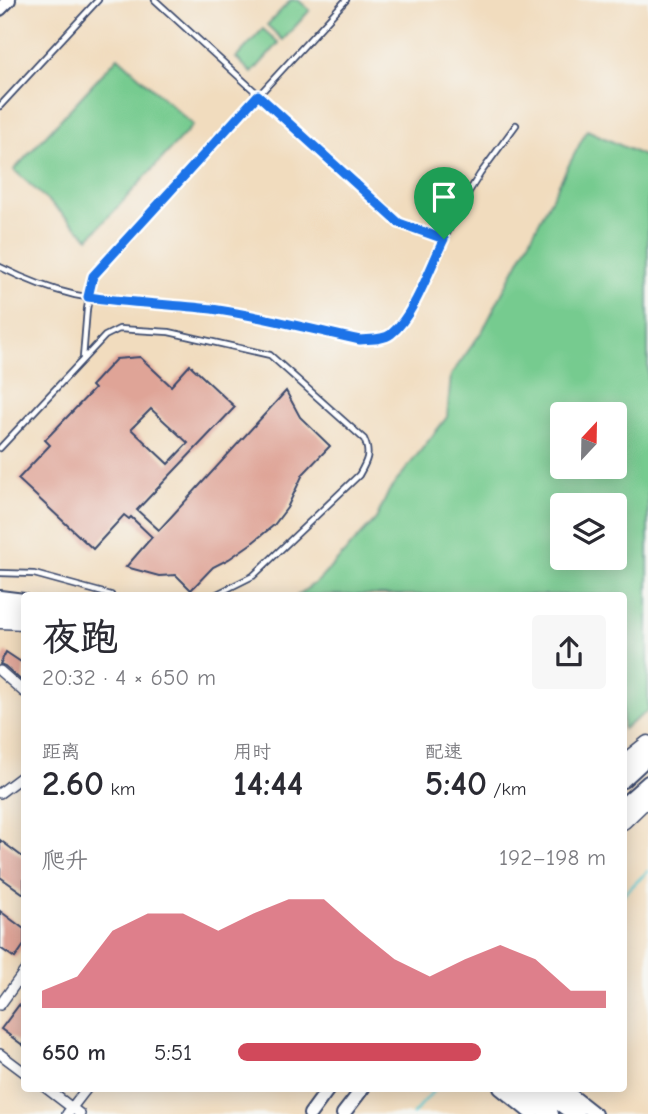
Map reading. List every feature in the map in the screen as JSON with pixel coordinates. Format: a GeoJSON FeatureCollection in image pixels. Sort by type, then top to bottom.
{"type":"FeatureCollection","features":[{"type":"Feature","properties":{"kind":"highway"},"geometry":{"type":"LineString","coordinates":[[0,608],[21,610]]}},
{"type":"Feature","properties":{"kind":"highway"},"geometry":{"type":"LineString","coordinates":[[0,622],[21,621]]}},
{"type":"Feature","properties":{"kind":"highway"},"geometry":{"type":"LineString","coordinates":[[627,761],[648,744]]}},
{"type":"Feature","properties":{"kind":"highway"},"geometry":{"type":"LineString","coordinates":[[627,817],[648,797]]}},
{"type":"Feature","properties":{"kind":"highway"},"geometry":{"type":"LineString","coordinates":[[512,1092],[550,1114]]}},
{"type":"Feature","properties":{"kind":"highway"},"geometry":{"type":"LineString","coordinates":[[546,1092],[576,1114]]}},
{"type":"Feature","properties":{"kind":"main road"},"geometry":{"type":"LineString","coordinates":[[0,9],[9,0]]}},
{"type":"Feature","properties":{"kind":"main road"},"geometry":{"type":"LineString","coordinates":[[0,597],[21,600]]}},
{"type":"Feature","properties":{"kind":"main road"},"geometry":{"type":"LineString","coordinates":[[0,622],[21,626]]}},
{"type":"Feature","properties":{"kind":"main road"},"geometry":{"type":"LineString","coordinates":[[627,777],[648,758]]}},
{"type":"Feature","properties":{"kind":"main road"},"geometry":{"type":"LineString","coordinates":[[627,800],[648,782]]}},
{"type":"Feature","properties":{"kind":"main road"},"geometry":{"type":"LineString","coordinates":[[310,1114],[326,1092]]}},
{"type":"Feature","properties":{"kind":"main road"},"geometry":{"type":"LineString","coordinates":[[343,1114],[360,1092]]}},
{"type":"Feature","properties":{"kind":"main road"},"geometry":{"type":"LineString","coordinates":[[511,1092],[532,1114]]}},
{"type":"Feature","properties":{"kind":"main road"},"geometry":{"type":"LineString","coordinates":[[567,1092],[595,1114]]}},
{"type":"Feature","properties":{"kind":"street"},"geometry":{"type":"LineString","coordinates":[[0,671],[21,689]]}},
{"type":"Feature","properties":{"kind":"street"},"geometry":{"type":"LineString","coordinates":[[0,793],[21,777]]}},
{"type":"Feature","properties":{"kind":"street"},"geometry":{"type":"LineString","coordinates":[[0,1005],[21,976]]}},
{"type":"Feature","properties":{"kind":"street"},"geometry":{"type":"LineString","coordinates":[[0,1054],[21,1070]]}},
{"type":"Feature","properties":{"kind":"street"},"geometry":{"type":"LineString","coordinates":[[50,1092],[69,1111],[80,1114]]}},
{"type":"Feature","properties":{"kind":"street"},"geometry":{"type":"LineString","coordinates":[[69,1111],[84,1092]]}},
{"type":"Feature","properties":{"kind":"lane"},"geometry":{"type":"LineString","coordinates":[[0,106],[98,0]]}},
{"type":"Feature","properties":{"kind":"lane"},"geometry":{"type":"LineString","coordinates":[[155,0],[399,223],[444,239]]}},
{"type":"Feature","properties":{"kind":"lane"},"geometry":{"type":"LineString","coordinates":[[83,359],[88,297],[93,276],[346,0]]}},
{"type":"Feature","properties":{"kind":"lane"},"geometry":{"type":"LineString","coordinates":[[0,267],[30,282],[74,295],[210,309],[360,340],[376,339],[390,335],[402,322],[416,299],[460,206],[516,125]]}},
{"type":"Feature","properties":{"kind":"lane"},"geometry":{"type":"LineString","coordinates":[[0,448],[105,336],[119,329],[169,332],[270,355],[364,439],[369,448],[367,462],[359,475],[253,576],[221,592]]}},
{"type":"Feature","properties":{"kind":"lane"},"geometry":{"type":"LineString","coordinates":[[0,573],[33,574],[100,592]]}},
{"type":"Feature","properties":{"kind":"green space"},"geometry":{"type":"Polygon","coordinates":[[[291,0],[298,0],[310,10],[283,40],[267,25],[291,0]]]}},
{"type":"Feature","properties":{"kind":"green space"},"geometry":{"type":"Polygon","coordinates":[[[263,29],[279,43],[252,73],[236,58],[263,29]]]}},
{"type":"Feature","properties":{"kind":"green space"},"geometry":{"type":"Polygon","coordinates":[[[118,57],[193,125],[89,238],[14,170],[118,57]]]}},
{"type":"Feature","properties":{"kind":"green space"},"geometry":{"type":"Polygon","coordinates":[[[587,130],[648,158],[648,711],[627,726],[627,592],[302,592],[319,580],[376,519],[389,491],[447,417],[451,375],[483,330],[587,130]]]}},
{"type":"Feature","properties":{"kind":"building"},"geometry":{"type":"Polygon","coordinates":[[[140,357],[171,386],[190,365],[235,407],[137,510],[159,530],[286,391],[300,417],[330,446],[303,474],[287,508],[274,525],[229,559],[213,567],[191,590],[176,575],[159,576],[126,567],[152,537],[131,517],[129,519],[124,515],[93,549],[18,479],[50,445],[45,440],[94,389],[91,386],[116,359],[140,357]],[[151,409],[131,429],[168,464],[188,443],[151,409]]]}},
{"type":"Feature","properties":{"kind":"building"},"geometry":{"type":"Polygon","coordinates":[[[6,652],[21,662],[21,680],[5,666],[0,664],[6,652]]]}},
{"type":"Feature","properties":{"kind":"building"},"geometry":{"type":"Polygon","coordinates":[[[0,840],[21,856],[21,892],[0,877],[0,840]]]}},
{"type":"Feature","properties":{"kind":"building"},"geometry":{"type":"Polygon","coordinates":[[[0,911],[21,927],[21,949],[15,958],[0,948],[0,911]]]}},
{"type":"Feature","properties":{"kind":"building"},"geometry":{"type":"Polygon","coordinates":[[[19,1005],[21,1007],[21,1044],[1,1029],[19,1005]]]}},
{"type":"Feature","properties":{"kind":"waterway"},"geometry":{"type":"LineString","coordinates":[[627,891],[648,871]]}},
{"type":"Feature","properties":{"kind":"waterway"},"geometry":{"type":"LineString","coordinates":[[413,1114],[432,1092]]}},
{"type":"Feature","properties":{"kind":"route"},"geometry":{"type":"LineString","coordinates":[[258,95],[399,223],[444,239],[416,299],[402,322],[390,335],[376,339],[360,340],[210,309],[88,297],[93,276],[258,95]]}}]}
